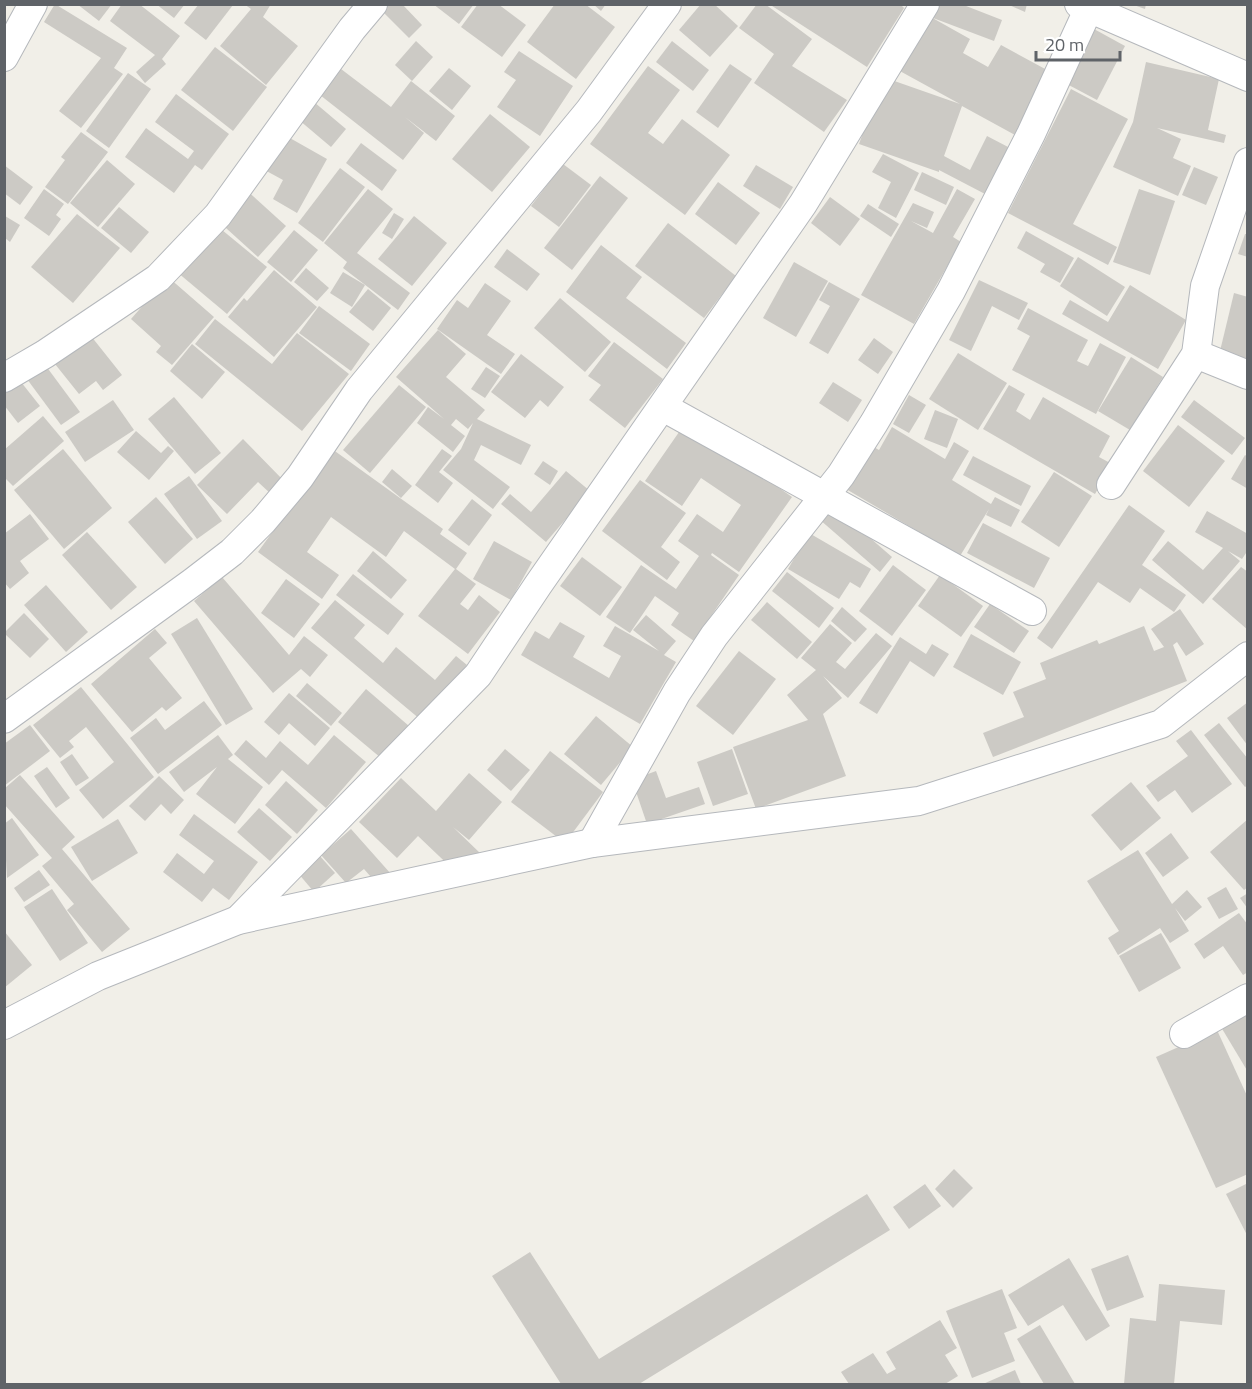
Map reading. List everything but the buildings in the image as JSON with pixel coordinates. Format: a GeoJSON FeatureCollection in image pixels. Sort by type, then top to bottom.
{"type":"FeatureCollection","features":[{"type":"Feature","properties":{"kind":"street"},"geometry":{"type":"LineString","coordinates":[[4,57],[33,4]]}},
{"type":"Feature","properties":{"kind":"street"},"geometry":{"type":"LineString","coordinates":[[4,378],[45,354],[158,278],[218,214],[352,29],[373,4]]}},
{"type":"Feature","properties":{"kind":"street"},"geometry":{"type":"LineString","coordinates":[[4,718],[193,582],[232,552],[263,521],[300,477],[359,390],[589,111],[667,4]]}},
{"type":"Feature","properties":{"kind":"street"},"geometry":{"type":"LineString","coordinates":[[238,920],[478,675],[803,204],[926,4]]}},
{"type":"Feature","properties":{"kind":"street"},"geometry":{"type":"LineString","coordinates":[[592,843],[677,692],[714,636],[841,475],[874,423],[951,291],[1031,134],[1084,7],[1248,77]]}},
{"type":"Feature","properties":{"kind":"street"},"geometry":{"type":"LineString","coordinates":[[1110,485],[1196,354],[1205,286],[1248,162]]}},
{"type":"Feature","properties":{"kind":"street"},"geometry":{"type":"LineString","coordinates":[[1196,354],[1248,375]]}},
{"type":"Feature","properties":{"kind":"street"},"geometry":{"type":"LineString","coordinates":[[663,407],[1032,611]]}},
{"type":"Feature","properties":{"kind":"street"},"geometry":{"type":"LineString","coordinates":[[4,1026],[98,976],[238,920],[592,843],[919,801],[1161,724],[1248,656]]}},
{"type":"Feature","properties":{"kind":"street"},"geometry":{"type":"LineString","coordinates":[[1184,1034],[1248,998]]}}]}
